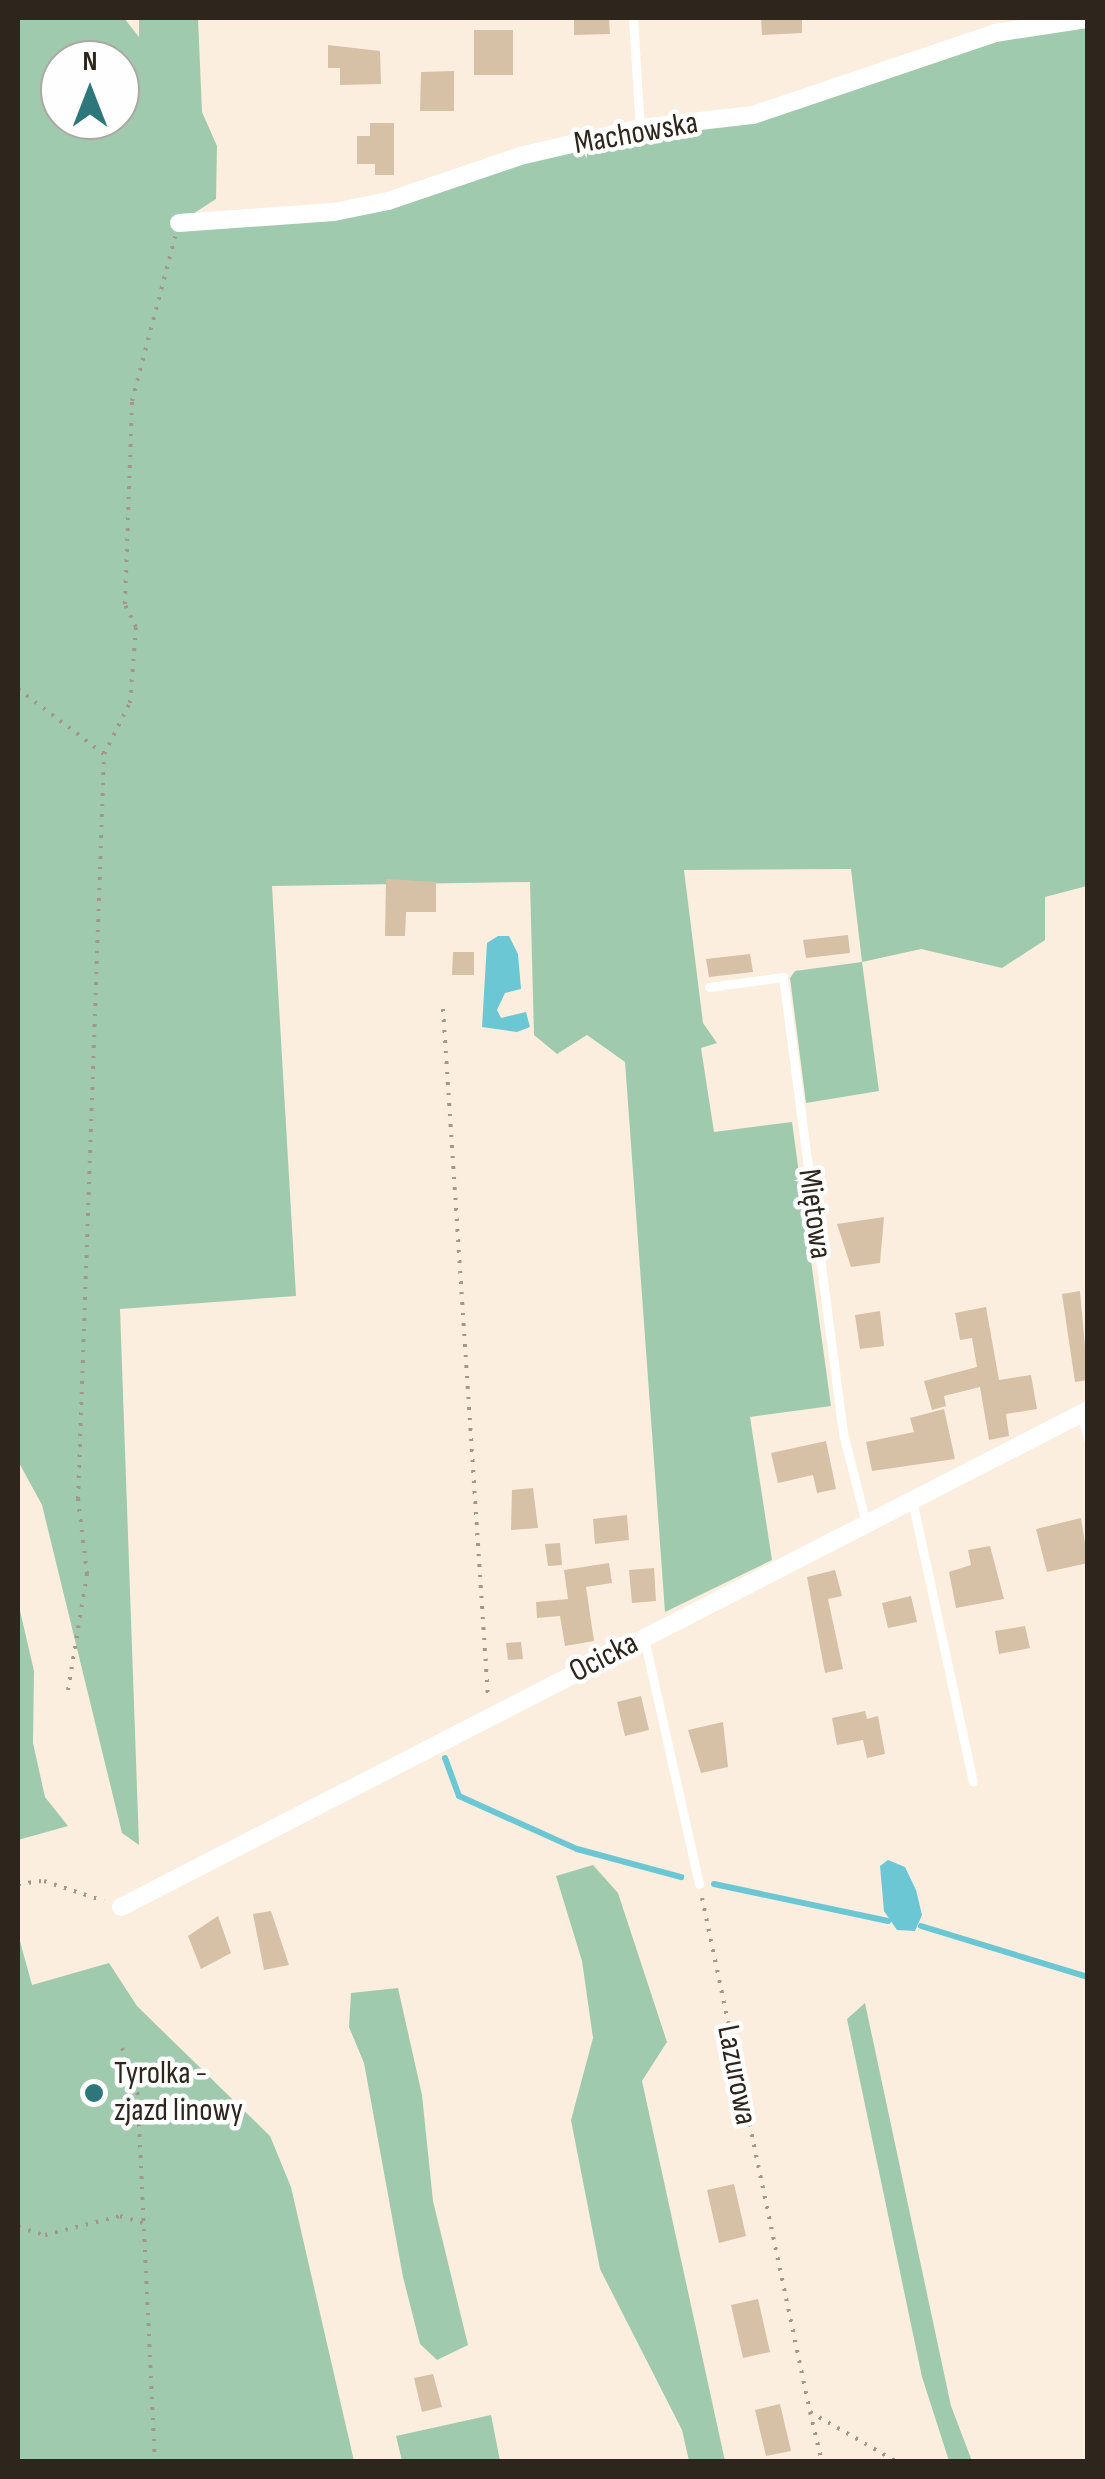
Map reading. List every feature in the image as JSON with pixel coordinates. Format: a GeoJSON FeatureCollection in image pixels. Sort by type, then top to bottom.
{"type":"FeatureCollection","features":[{"type":"Feature","properties":{"kind":"street","name":"Machowska"},"geometry":{"type":"LineString","coordinates":[[179,223],[334,212],[640,128],[753,115],[995,33],[1088,19]]}},
{"type":"Feature","properties":{"kind":"street","name":"Ocicka"},"geometry":{"type":"LineString","coordinates":[[121,1906],[1084,1412]]}},
{"type":"Feature","properties":{"kind":"lane"},"geometry":{"type":"LineString","coordinates":[[632,18],[640,128]]}},
{"type":"Feature","properties":{"kind":"lane","name":"Miętowa"},"geometry":{"type":"LineString","coordinates":[[709,987],[783,977],[843,1433],[866,1524]]}},
{"type":"Feature","properties":{"kind":"lane"},"geometry":{"type":"LineString","coordinates":[[1084,1412],[1088,1439]]}},
{"type":"Feature","properties":{"kind":"lane"},"geometry":{"type":"LineString","coordinates":[[912,1500],[974,1781]]}},
{"type":"Feature","properties":{"kind":"lane"},"geometry":{"type":"LineString","coordinates":[[644,1638],[699,1884]]}},
{"type":"Feature","properties":{"kind":"path"},"geometry":{"type":"LineString","coordinates":[[68,1690],[86,1574],[78,1500],[104,754],[130,703],[136,626],[124,604],[132,401],[179,223]]}},
{"type":"Feature","properties":{"kind":"path"},"geometry":{"type":"LineString","coordinates":[[18,689],[104,754]]}},
{"type":"Feature","properties":{"kind":"path"},"geometry":{"type":"LineString","coordinates":[[443,1009],[487,1696],[496,1712]]}},
{"type":"Feature","properties":{"kind":"path"},"geometry":{"type":"LineString","coordinates":[[18,1884],[44,1880],[121,1906]]}},
{"type":"Feature","properties":{"kind":"path","name":"Lazurowa"},"geometry":{"type":"LineString","coordinates":[[699,1884],[822,2462]]}},
{"type":"Feature","properties":{"kind":"path"},"geometry":{"type":"LineString","coordinates":[[122,2048],[137,2082],[154,2462]]}},
{"type":"Feature","properties":{"kind":"path"},"geometry":{"type":"LineString","coordinates":[[18,2227],[45,2235],[120,2216],[146,2224]]}},
{"type":"Feature","properties":{"kind":"path"},"geometry":{"type":"LineString","coordinates":[[810,2412],[897,2462]]}},
{"type":"Feature","properties":{"kind":"green space"},"geometry":{"type":"Polygon","coordinates":[[[18,18],[124,18],[139,37],[139,18],[198,18],[202,112],[217,146],[216,199],[182,221],[311,213],[520,156],[753,115],[901,63],[1087,19],[1087,886],[1045,897],[1045,940],[1002,968],[921,949],[862,962],[851,869],[684,870],[703,1023],[717,1043],[701,1048],[714,1132],[792,1122],[831,1406],[750,1417],[772,1560],[665,1612],[625,1062],[587,1035],[557,1054],[534,1035],[530,882],[272,886],[296,1296],[120,1309],[139,1845],[122,1833],[42,1505],[18,1461],[18,18]]]}},
{"type":"Feature","properties":{"kind":"green space"},"geometry":{"type":"Polygon","coordinates":[[[862,962],[879,1091],[806,1103],[790,978],[795,971],[862,962]]]}},
{"type":"Feature","properties":{"kind":"green space"},"geometry":{"type":"Polygon","coordinates":[[[18,1602],[34,1671],[33,1743],[45,1797],[68,1826],[18,1840],[18,1602]]]}},
{"type":"Feature","properties":{"kind":"green space"},"geometry":{"type":"Polygon","coordinates":[[[593,1865],[618,1893],[667,2042],[642,2081],[725,2461],[689,2461],[682,2430],[600,2269],[571,2120],[593,2038],[582,1961],[556,1876],[593,1865]]]}},
{"type":"Feature","properties":{"kind":"green space"},"geometry":{"type":"Polygon","coordinates":[[[18,1934],[32,1985],[109,1963],[137,2006],[270,2136],[291,2187],[354,2461],[18,2461],[18,1934]]]}},
{"type":"Feature","properties":{"kind":"green space"},"geometry":{"type":"Polygon","coordinates":[[[398,1988],[422,2095],[433,2201],[468,2345],[437,2360],[420,2344],[403,2277],[364,2063],[349,2027],[351,1993],[398,1988]]]}},
{"type":"Feature","properties":{"kind":"green space"},"geometry":{"type":"Polygon","coordinates":[[[865,2003],[951,2406],[972,2461],[949,2461],[922,2377],[847,2019],[865,2003]]]}},
{"type":"Feature","properties":{"kind":"green space"},"geometry":{"type":"Polygon","coordinates":[[[491,2415],[500,2461],[402,2461],[396,2436],[491,2415]]]}},
{"type":"Feature","properties":{"kind":"water"},"geometry":{"type":"Polygon","coordinates":[[[498,936],[509,936],[518,954],[521,989],[505,993],[497,1010],[501,1018],[526,1012],[530,1027],[517,1032],[482,1027],[487,943],[498,936]]]}},
{"type":"Feature","properties":{"kind":"water"},"geometry":{"type":"Polygon","coordinates":[[[888,1860],[905,1867],[916,1890],[922,1915],[915,1931],[897,1930],[884,1911],[880,1866],[888,1860]]]}},
{"type":"Feature","properties":{"kind":"building"},"geometry":{"type":"Polygon","coordinates":[[[574,18],[609,18],[610,34],[574,35],[574,18]]]}},
{"type":"Feature","properties":{"kind":"building"},"geometry":{"type":"Polygon","coordinates":[[[761,18],[802,18],[802,33],[762,35],[761,18]]]}},
{"type":"Feature","properties":{"kind":"building"},"geometry":{"type":"Polygon","coordinates":[[[474,30],[513,30],[513,75],[474,75],[474,30]]]}},
{"type":"Feature","properties":{"kind":"building"},"geometry":{"type":"Polygon","coordinates":[[[328,45],[380,51],[381,84],[340,85],[340,68],[328,68],[328,45]]]}},
{"type":"Feature","properties":{"kind":"building"},"geometry":{"type":"Polygon","coordinates":[[[454,71],[454,111],[420,111],[421,72],[454,71]]]}},
{"type":"Feature","properties":{"kind":"building"},"geometry":{"type":"Polygon","coordinates":[[[370,123],[394,123],[394,175],[375,175],[375,164],[357,164],[357,136],[370,136],[370,123]]]}},
{"type":"Feature","properties":{"kind":"building"},"geometry":{"type":"Polygon","coordinates":[[[386,879],[436,882],[436,912],[406,912],[405,936],[385,936],[386,879]]]}},
{"type":"Feature","properties":{"kind":"building"},"geometry":{"type":"Polygon","coordinates":[[[848,935],[850,953],[806,958],[803,940],[848,935]]]}},
{"type":"Feature","properties":{"kind":"building"},"geometry":{"type":"Polygon","coordinates":[[[453,952],[474,952],[474,975],[452,975],[453,952]]]}},
{"type":"Feature","properties":{"kind":"building"},"geometry":{"type":"Polygon","coordinates":[[[750,954],[753,972],[709,977],[706,959],[750,954]]]}},
{"type":"Feature","properties":{"kind":"building"},"geometry":{"type":"Polygon","coordinates":[[[884,1217],[880,1263],[851,1267],[837,1224],[884,1217]]]}},
{"type":"Feature","properties":{"kind":"building"},"geometry":{"type":"Polygon","coordinates":[[[1080,1291],[1088,1380],[1075,1382],[1062,1294],[1080,1291]]]}},
{"type":"Feature","properties":{"kind":"building"},"geometry":{"type":"Polygon","coordinates":[[[986,1307],[999,1380],[1031,1375],[1037,1409],[1006,1414],[1009,1436],[989,1440],[980,1387],[944,1396],[946,1406],[932,1410],[924,1381],[977,1367],[972,1338],[960,1340],[955,1313],[986,1307]]]}},
{"type":"Feature","properties":{"kind":"building"},"geometry":{"type":"Polygon","coordinates":[[[880,1311],[884,1346],[860,1349],[855,1315],[880,1311]]]}},
{"type":"Feature","properties":{"kind":"building"},"geometry":{"type":"Polygon","coordinates":[[[944,1409],[955,1459],[872,1471],[866,1442],[914,1432],[910,1418],[944,1409]]]}},
{"type":"Feature","properties":{"kind":"building"},"geometry":{"type":"Polygon","coordinates":[[[826,1441],[836,1489],[817,1493],[813,1475],[778,1483],[771,1453],[826,1441]]]}},
{"type":"Feature","properties":{"kind":"building"},"geometry":{"type":"Polygon","coordinates":[[[533,1488],[538,1528],[511,1530],[512,1490],[533,1488]]]}},
{"type":"Feature","properties":{"kind":"building"},"geometry":{"type":"Polygon","coordinates":[[[627,1515],[629,1540],[595,1544],[593,1519],[627,1515]]]}},
{"type":"Feature","properties":{"kind":"building"},"geometry":{"type":"Polygon","coordinates":[[[1081,1518],[1088,1563],[1047,1572],[1036,1529],[1081,1518]]]}},
{"type":"Feature","properties":{"kind":"building"},"geometry":{"type":"Polygon","coordinates":[[[560,1543],[562,1565],[548,1566],[545,1544],[560,1543]]]}},
{"type":"Feature","properties":{"kind":"building"},"geometry":{"type":"Polygon","coordinates":[[[990,1546],[1004,1599],[956,1608],[949,1572],[971,1565],[968,1550],[990,1546]]]}},
{"type":"Feature","properties":{"kind":"building"},"geometry":{"type":"Polygon","coordinates":[[[609,1563],[612,1583],[586,1587],[594,1641],[565,1646],[560,1616],[537,1618],[536,1602],[568,1599],[564,1570],[609,1563]]]}},
{"type":"Feature","properties":{"kind":"building"},"geometry":{"type":"Polygon","coordinates":[[[654,1568],[656,1601],[632,1603],[629,1570],[654,1568]]]}},
{"type":"Feature","properties":{"kind":"building"},"geometry":{"type":"Polygon","coordinates":[[[835,1570],[842,1596],[828,1599],[843,1669],[825,1673],[807,1577],[835,1570]]]}},
{"type":"Feature","properties":{"kind":"building"},"geometry":{"type":"Polygon","coordinates":[[[911,1596],[917,1622],[888,1628],[882,1603],[911,1596]]]}},
{"type":"Feature","properties":{"kind":"building"},"geometry":{"type":"Polygon","coordinates":[[[1025,1626],[1030,1648],[999,1654],[995,1631],[1025,1626]]]}},
{"type":"Feature","properties":{"kind":"building"},"geometry":{"type":"Polygon","coordinates":[[[521,1642],[523,1659],[508,1660],[506,1643],[521,1642]]]}},
{"type":"Feature","properties":{"kind":"building"},"geometry":{"type":"Polygon","coordinates":[[[641,1696],[649,1730],[625,1736],[617,1702],[641,1696]]]}},
{"type":"Feature","properties":{"kind":"building"},"geometry":{"type":"Polygon","coordinates":[[[865,1711],[867,1719],[878,1716],[885,1754],[867,1758],[863,1740],[837,1745],[832,1718],[865,1711]]]}},
{"type":"Feature","properties":{"kind":"building"},"geometry":{"type":"Polygon","coordinates":[[[723,1722],[728,1767],[701,1773],[688,1730],[723,1722]]]}},
{"type":"Feature","properties":{"kind":"building"},"geometry":{"type":"Polygon","coordinates":[[[271,1911],[289,1965],[264,1970],[253,1914],[271,1911]]]}},
{"type":"Feature","properties":{"kind":"building"},"geometry":{"type":"Polygon","coordinates":[[[218,1916],[231,1953],[201,1969],[188,1936],[218,1916]]]}},
{"type":"Feature","properties":{"kind":"building"},"geometry":{"type":"Polygon","coordinates":[[[734,2184],[746,2236],[719,2243],[707,2190],[734,2184]]]}},
{"type":"Feature","properties":{"kind":"building"},"geometry":{"type":"Polygon","coordinates":[[[758,2299],[770,2352],[743,2358],[731,2305],[758,2299]]]}},
{"type":"Feature","properties":{"kind":"building"},"geometry":{"type":"Polygon","coordinates":[[[433,2374],[442,2407],[422,2412],[414,2378],[433,2374]]]}},
{"type":"Feature","properties":{"kind":"building"},"geometry":{"type":"Polygon","coordinates":[[[780,2404],[791,2451],[766,2456],[755,2410],[780,2404]]]}},
{"type":"Feature","properties":{"kind":"waterway"},"geometry":{"type":"LineString","coordinates":[[445,1758],[459,1796],[577,1849],[681,1877]]}},
{"type":"Feature","properties":{"kind":"waterway"},"geometry":{"type":"LineString","coordinates":[[714,1884],[888,1921]]}},
{"type":"Feature","properties":{"kind":"waterway"},"geometry":{"type":"LineString","coordinates":[[921,1926],[1088,1977]]}},
{"type":"Feature","properties":{"kind":"place","name":"Tyrolka - zjazd linowy"},"geometry":{"type":"Point","coordinates":[94,2093]}}]}
